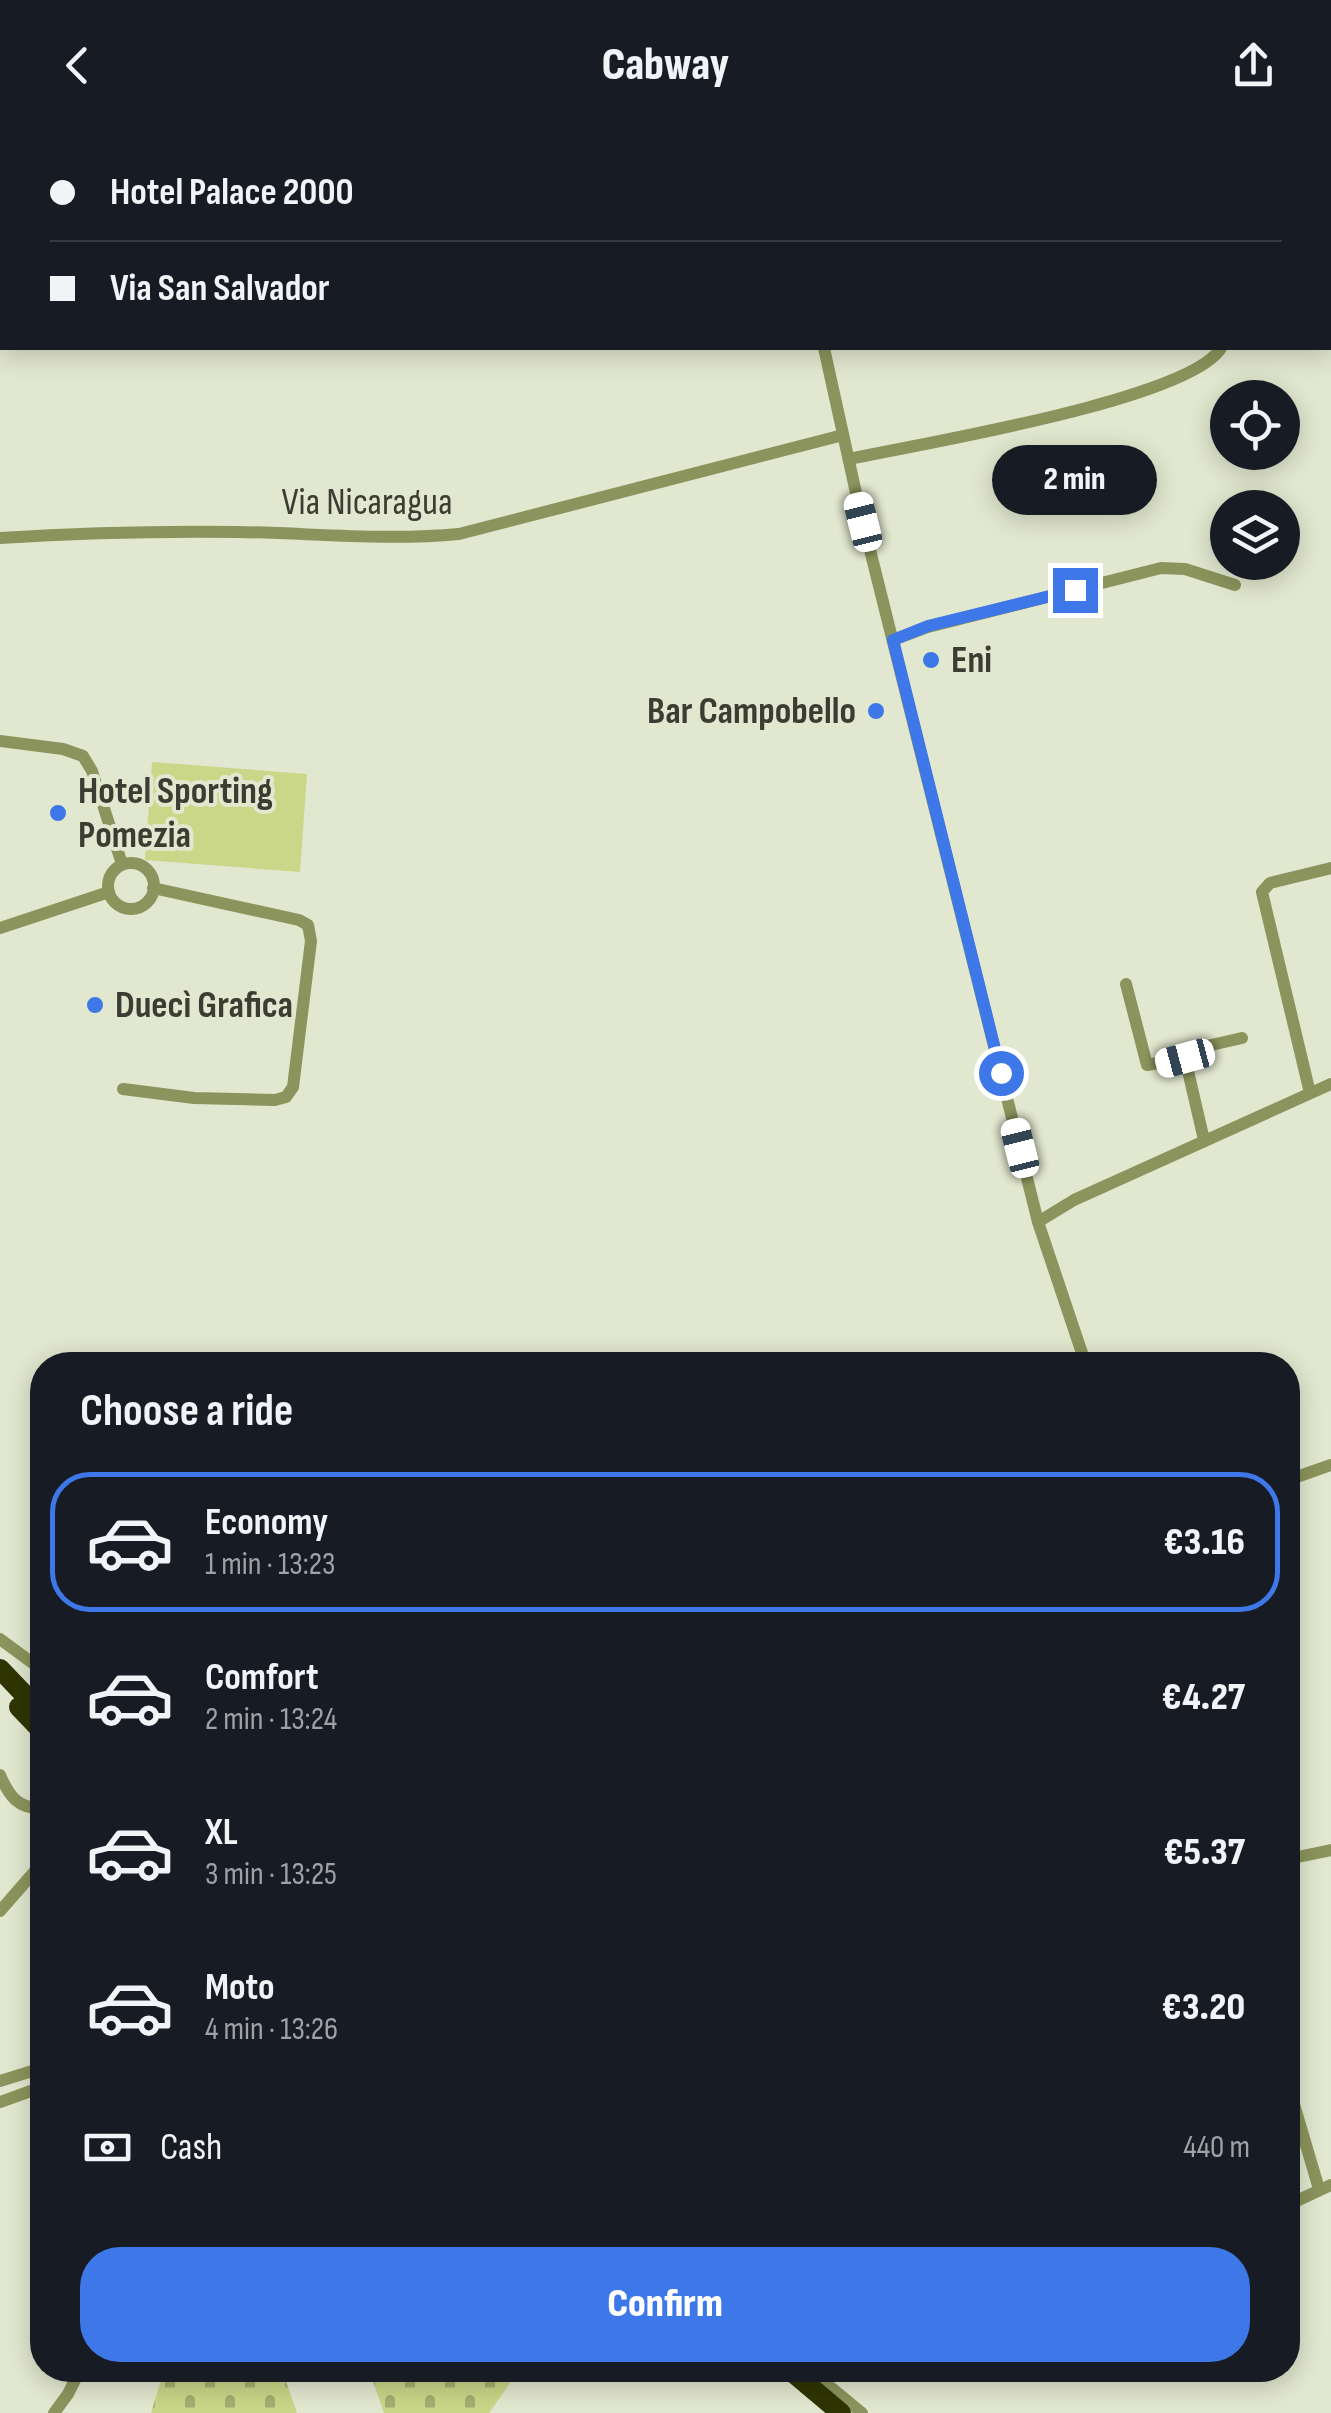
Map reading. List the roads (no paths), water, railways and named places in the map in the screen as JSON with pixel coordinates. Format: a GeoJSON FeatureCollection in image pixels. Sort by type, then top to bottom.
{"type":"FeatureCollection","features":[{"type":"Feature","properties":{"kind":"highway"},"geometry":{"type":"LineString","coordinates":[[0,1669],[30,1700]]}},
{"type":"Feature","properties":{"kind":"highway"},"geometry":{"type":"LineString","coordinates":[[0,1688],[30,1719]]}},
{"type":"Feature","properties":{"kind":"highway"},"geometry":{"type":"LineString","coordinates":[[785,2382],[817,2410]]}},
{"type":"Feature","properties":{"kind":"highway"},"geometry":{"type":"LineString","coordinates":[[805,2382],[842,2413]]}},
{"type":"Feature","properties":{"kind":"street"},"geometry":{"type":"LineString","coordinates":[[824,350],[848,459],[1038,1222],[1082,1352]]}},
{"type":"Feature","properties":{"kind":"street"},"geometry":{"type":"LineString","coordinates":[[848,459],[1128,397],[1199,370],[1220,350]]}},
{"type":"Feature","properties":{"kind":"street","name":"Via Nicaragua"},"geometry":{"type":"LineString","coordinates":[[0,538],[66,532],[411,537],[459,534],[844,435]]}},
{"type":"Feature","properties":{"kind":"street"},"geometry":{"type":"LineString","coordinates":[[893,640],[928,626],[1161,568],[1185,570],[1235,585]]}},
{"type":"Feature","properties":{"kind":"street"},"geometry":{"type":"LineString","coordinates":[[0,741],[64,749],[83,756],[92,771],[122,864]]}},
{"type":"Feature","properties":{"kind":"street"},"geometry":{"type":"LineString","coordinates":[[130,863],[144,868],[153,880],[153,888],[147,902],[133,908],[118,904],[109,892],[110,876],[122,864],[130,863]]}},
{"type":"Feature","properties":{"kind":"street"},"geometry":{"type":"LineString","coordinates":[[1310,1093],[1262,892],[1270,883],[1331,868]]}},
{"type":"Feature","properties":{"kind":"street"},"geometry":{"type":"LineString","coordinates":[[123,1089],[194,1098],[258,1100],[282,1098],[293,1087],[312,940],[308,926],[299,920],[153,888]]}},
{"type":"Feature","properties":{"kind":"street"},"geometry":{"type":"LineString","coordinates":[[0,928],[109,892]]}},
{"type":"Feature","properties":{"kind":"street"},"geometry":{"type":"LineString","coordinates":[[1126,984],[1146,1065],[1185,1058]]}},
{"type":"Feature","properties":{"kind":"street"},"geometry":{"type":"LineString","coordinates":[[1204,1140],[1185,1058],[1189,1050],[1242,1038]]}},
{"type":"Feature","properties":{"kind":"street"},"geometry":{"type":"LineString","coordinates":[[1038,1222],[1074,1200],[1331,1084]]}},
{"type":"Feature","properties":{"kind":"street"},"geometry":{"type":"LineString","coordinates":[[1300,1476],[1331,1465]]}},
{"type":"Feature","properties":{"kind":"street"},"geometry":{"type":"LineString","coordinates":[[0,1639],[30,1661]]}},
{"type":"Feature","properties":{"kind":"street"},"geometry":{"type":"LineString","coordinates":[[0,1775],[15,1800],[30,1808]]}},
{"type":"Feature","properties":{"kind":"street"},"geometry":{"type":"LineString","coordinates":[[1300,1856],[1331,1850]]}},
{"type":"Feature","properties":{"kind":"street"},"geometry":{"type":"LineString","coordinates":[[0,1911],[30,1877]]}},
{"type":"Feature","properties":{"kind":"street"},"geometry":{"type":"LineString","coordinates":[[0,2082],[30,2072]]}},
{"type":"Feature","properties":{"kind":"street"},"geometry":{"type":"LineString","coordinates":[[0,2102],[30,2091]]}},
{"type":"Feature","properties":{"kind":"street"},"geometry":{"type":"LineString","coordinates":[[1300,2117],[1325,2187],[1300,2199]]}},
{"type":"Feature","properties":{"kind":"street"},"geometry":{"type":"LineString","coordinates":[[54,2413],[74,2382]]}},
{"type":"Feature","properties":{"kind":"street"},"geometry":{"type":"LineString","coordinates":[[825,2382],[862,2413]]}},
{"type":"Feature","properties":{"kind":"place","name":"Eni"},"geometry":{"type":"Point","coordinates":[931,660]}},
{"type":"Feature","properties":{"kind":"place","name":"Bar Campobello"},"geometry":{"type":"Point","coordinates":[876,711]}},
{"type":"Feature","properties":{"kind":"place","name":"Hotel Sporting Pomezia"},"geometry":{"type":"Point","coordinates":[58,813]}},
{"type":"Feature","properties":{"kind":"place","name":"Duecì Grafica"},"geometry":{"type":"Point","coordinates":[95,1005]}}]}
